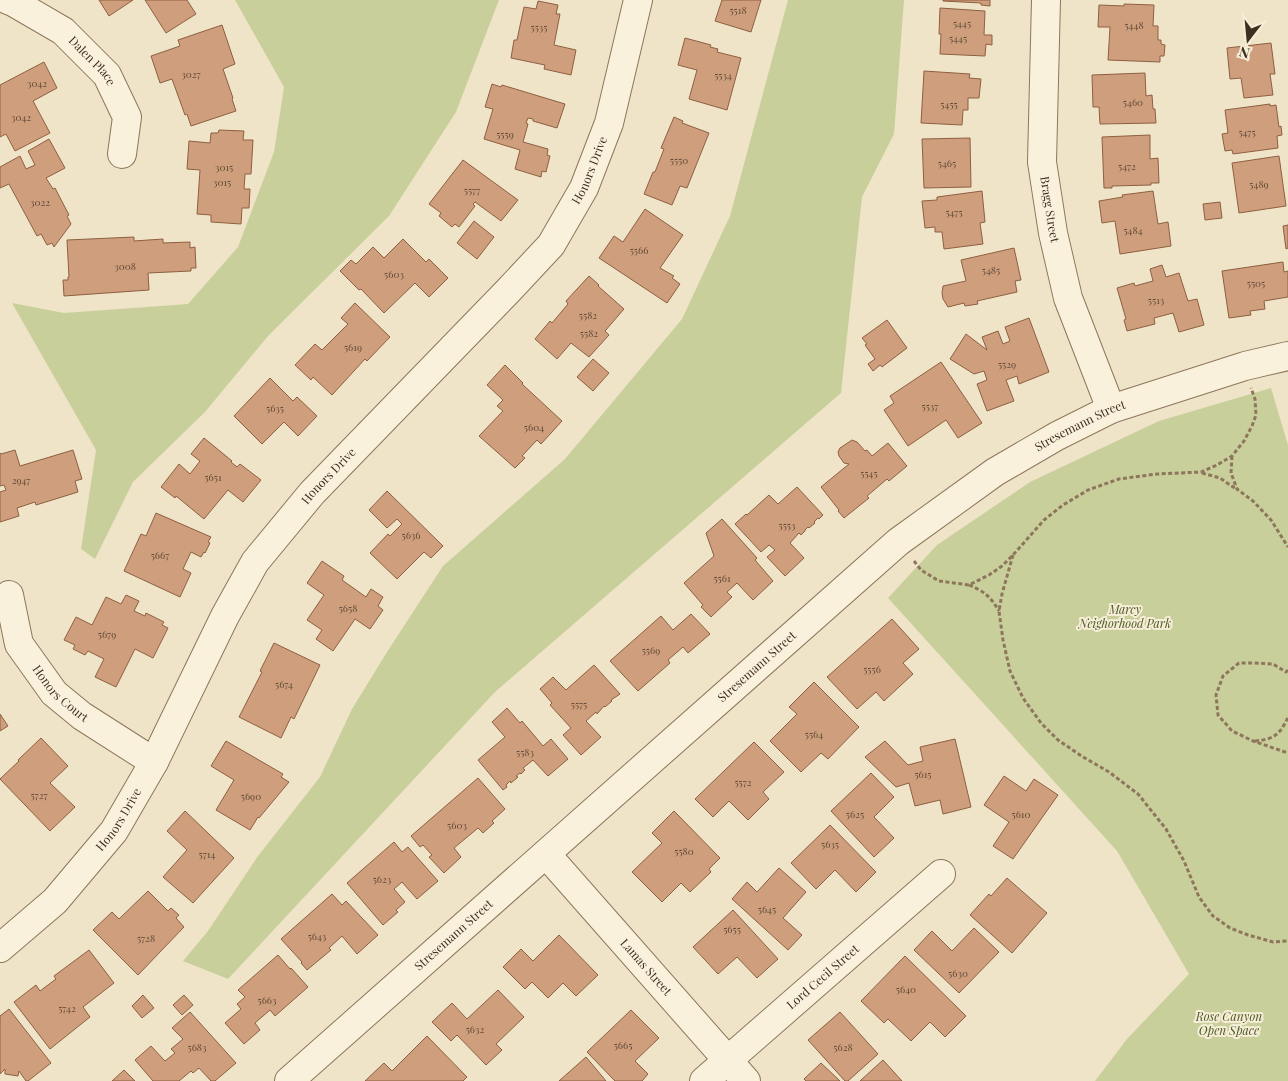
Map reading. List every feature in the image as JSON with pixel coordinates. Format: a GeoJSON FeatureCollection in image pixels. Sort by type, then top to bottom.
{"type":"FeatureCollection","features":[{"type":"Feature","properties":{"kind":"street","name":"Dalen Place"},"geometry":{"type":"LineString","coordinates":[[8,0],[63,31],[107,75],[127,117],[122,154]]}},
{"type":"Feature","properties":{"kind":"street","name":"Honors Drive"},"geometry":{"type":"LineString","coordinates":[[0,948],[55,901],[114,831],[154,762],[225,616],[256,562],[312,493],[508,292],[551,245],[584,188],[609,122],[638,0]]}},
{"type":"Feature","properties":{"kind":"street","name":"Bragg Street"},"geometry":{"type":"LineString","coordinates":[[1046,0],[1042,162],[1053,233],[1068,298],[1111,409]]}},
{"type":"Feature","properties":{"kind":"street","name":"Stresemann Street"},"geometry":{"type":"LineString","coordinates":[[289,1081],[898,542],[926,521],[995,472],[1058,436],[1111,409],[1245,366],[1287,360]]}},
{"type":"Feature","properties":{"kind":"street","name":"Honors Court"},"geometry":{"type":"LineString","coordinates":[[9,595],[19,644],[54,693],[82,716],[154,762]]}},
{"type":"Feature","properties":{"kind":"street","name":"Lamas Street"},"geometry":{"type":"LineString","coordinates":[[546,854],[746,1081]]}},
{"type":"Feature","properties":{"kind":"street","name":"Lord Cecil Street"},"geometry":{"type":"LineString","coordinates":[[704,1081],[941,874]]}},
{"type":"Feature","properties":{"kind":"path"},"geometry":{"type":"LineString","coordinates":[[1201,472],[1232,456],[1244,441],[1252,426],[1256,414],[1245,366]]}},
{"type":"Feature","properties":{"kind":"path"},"geometry":{"type":"LineString","coordinates":[[1232,456],[1231,473],[1237,489]]}},
{"type":"Feature","properties":{"kind":"path"},"geometry":{"type":"LineString","coordinates":[[969,585],[1002,566],[1044,520],[1063,505],[1088,490],[1119,480],[1157,474],[1201,472],[1220,478],[1253,501],[1271,520],[1288,546]]}},
{"type":"Feature","properties":{"kind":"path"},"geometry":{"type":"LineString","coordinates":[[898,542],[921,570],[939,581],[969,585],[983,591],[992,599],[999,611]]}},
{"type":"Feature","properties":{"kind":"path"},"geometry":{"type":"LineString","coordinates":[[1014,555],[1002,594],[999,611],[1010,671],[1023,698],[1041,723],[1058,740],[1110,772],[1138,794],[1166,829],[1184,861],[1199,897],[1213,916],[1230,928],[1248,935],[1273,942],[1288,941]]}},
{"type":"Feature","properties":{"kind":"path"},"geometry":{"type":"LineString","coordinates":[[1288,672],[1273,664],[1239,663],[1223,676],[1216,695],[1218,715],[1232,731],[1253,742],[1288,753]]}},
{"type":"Feature","properties":{"kind":"path"},"geometry":{"type":"LineString","coordinates":[[1253,742],[1268,740],[1278,734],[1288,717]]}},
{"type":"Feature","properties":{"kind":"green space"},"geometry":{"type":"Polygon","coordinates":[[[235,0],[499,0],[456,112],[389,216],[268,336],[205,412],[133,482],[95,559],[81,549],[96,450],[12,303],[64,313],[188,304],[238,247],[274,152],[284,87],[235,0]]]}},
{"type":"Feature","properties":{"kind":"green space"},"geometry":{"type":"Polygon","coordinates":[[[788,0],[904,0],[894,134],[862,197],[841,393],[495,692],[228,979],[183,961],[208,931],[258,856],[320,777],[352,709],[443,566],[565,459],[682,319],[730,216],[788,0]]]}},
{"type":"Feature","properties":{"kind":"green space","name":"Marcy Neighorhood Park"},"geometry":{"type":"Polygon","coordinates":[[[1271,388],[1288,445],[1288,1081],[1095,1081],[1127,1039],[1189,974],[1117,851],[888,598],[937,545],[1030,482],[1159,421],[1271,388]]]}},
{"type":"Feature","properties":{"kind":"building"},"geometry":{"type":"Polygon","coordinates":[[[99,0],[133,0],[109,16],[99,0]]]}},
{"type":"Feature","properties":{"kind":"building"},"geometry":{"type":"Polygon","coordinates":[[[145,0],[187,0],[196,14],[166,33],[145,0]]]}},
{"type":"Feature","properties":{"kind":"building"},"geometry":{"type":"Polygon","coordinates":[[[722,0],[761,0],[751,32],[715,21],[722,0]]]}},
{"type":"Feature","properties":{"kind":"building"},"geometry":{"type":"Polygon","coordinates":[[[943,0],[990,0],[990,6],[981,5],[981,3],[943,0]]]}},
{"type":"Feature","properties":{"kind":"building"},"geometry":{"type":"Polygon","coordinates":[[[538,1],[558,5],[556,14],[560,14],[554,45],[576,50],[571,75],[544,69],[545,65],[511,58],[514,40],[517,40],[524,7],[536,9],[538,1]]]}},
{"type":"Feature","properties":{"kind":"building"},"geometry":{"type":"Polygon","coordinates":[[[1124,4],[1154,5],[1153,26],[1158,26],[1158,40],[1161,40],[1161,44],[1165,45],[1164,56],[1160,56],[1160,62],[1108,60],[1110,27],[1098,27],[1099,5],[1124,6],[1124,4]]]}},
{"type":"Feature","properties":{"kind":"building"},"geometry":{"type":"Polygon","coordinates":[[[940,8],[985,11],[984,35],[992,35],[992,45],[986,44],[985,56],[940,54],[940,8]]]}},
{"type":"Feature","properties":{"kind":"building"},"geometry":{"type":"Polygon","coordinates":[[[222,25],[235,64],[223,69],[236,111],[191,126],[172,79],[160,83],[151,56],[180,46],[178,40],[222,25]]]}},
{"type":"Feature","properties":{"kind":"building"},"geometry":{"type":"Polygon","coordinates":[[[685,38],[711,45],[710,47],[718,49],[717,52],[741,58],[727,110],[689,99],[697,70],[678,65],[685,38]]]}},
{"type":"Feature","properties":{"kind":"building"},"geometry":{"type":"Polygon","coordinates":[[[1271,43],[1275,74],[1270,74],[1273,95],[1244,98],[1241,78],[1230,79],[1227,48],[1271,43]]]}},
{"type":"Feature","properties":{"kind":"building"},"geometry":{"type":"Polygon","coordinates":[[[44,62],[57,88],[33,101],[50,133],[15,151],[6,134],[0,137],[0,85],[44,62]]]}},
{"type":"Feature","properties":{"kind":"building"},"geometry":{"type":"Polygon","coordinates":[[[924,71],[970,74],[969,78],[981,79],[979,98],[968,98],[968,110],[963,110],[962,125],[921,123],[924,71]]]}},
{"type":"Feature","properties":{"kind":"building"},"geometry":{"type":"Polygon","coordinates":[[[1145,73],[1146,96],[1152,95],[1156,123],[1100,124],[1099,107],[1093,107],[1092,75],[1145,73]]]}},
{"type":"Feature","properties":{"kind":"building"},"geometry":{"type":"Polygon","coordinates":[[[492,84],[501,87],[502,85],[565,104],[557,128],[528,118],[526,123],[528,124],[523,142],[548,149],[547,155],[550,156],[546,172],[542,171],[541,177],[515,169],[520,150],[484,139],[493,109],[485,107],[492,84]]]}},
{"type":"Feature","properties":{"kind":"building"},"geometry":{"type":"Polygon","coordinates":[[[1270,104],[1270,106],[1276,105],[1279,127],[1281,126],[1282,135],[1277,136],[1278,148],[1233,154],[1232,150],[1225,151],[1222,134],[1228,133],[1225,110],[1270,104]]]}},
{"type":"Feature","properties":{"kind":"building"},"geometry":{"type":"Polygon","coordinates":[[[674,117],[683,121],[682,123],[709,133],[687,188],[680,186],[672,205],[644,194],[664,149],[661,148],[674,117]]]}},
{"type":"Feature","properties":{"kind":"building"},"geometry":{"type":"Polygon","coordinates":[[[219,130],[244,131],[243,140],[253,140],[251,174],[245,174],[244,189],[250,189],[249,208],[242,208],[241,224],[211,222],[211,215],[197,214],[200,170],[187,169],[189,141],[210,143],[211,133],[218,133],[219,130]]]}},
{"type":"Feature","properties":{"kind":"building"},"geometry":{"type":"Polygon","coordinates":[[[1150,135],[1150,159],[1158,158],[1159,183],[1104,188],[1102,137],[1150,135]]]}},
{"type":"Feature","properties":{"kind":"building"},"geometry":{"type":"Polygon","coordinates":[[[970,138],[971,187],[924,188],[922,139],[970,138]]]}},
{"type":"Feature","properties":{"kind":"building"},"geometry":{"type":"Polygon","coordinates":[[[49,139],[65,168],[46,178],[53,189],[55,188],[69,215],[67,216],[71,224],[54,247],[52,243],[47,245],[41,234],[37,236],[9,184],[0,188],[0,167],[20,156],[26,169],[35,165],[28,151],[49,139]]]}},
{"type":"Feature","properties":{"kind":"building"},"geometry":{"type":"Polygon","coordinates":[[[1279,156],[1286,206],[1239,213],[1232,163],[1279,156]]]}},
{"type":"Feature","properties":{"kind":"building"},"geometry":{"type":"Polygon","coordinates":[[[463,160],[518,200],[501,221],[475,202],[473,204],[475,206],[459,227],[455,224],[452,227],[439,216],[441,213],[429,204],[463,160]]]}},
{"type":"Feature","properties":{"kind":"building"},"geometry":{"type":"Polygon","coordinates":[[[982,191],[985,222],[980,223],[983,244],[944,249],[942,232],[935,232],[935,227],[925,228],[922,201],[982,191]]]}},
{"type":"Feature","properties":{"kind":"building"},"geometry":{"type":"Polygon","coordinates":[[[1153,191],[1158,224],[1168,222],[1171,246],[1120,254],[1115,221],[1102,223],[1099,201],[1123,197],[1122,195],[1153,191]]]}},
{"type":"Feature","properties":{"kind":"building"},"geometry":{"type":"Polygon","coordinates":[[[1220,202],[1222,218],[1205,220],[1203,204],[1220,202]]]}},
{"type":"Feature","properties":{"kind":"building"},"geometry":{"type":"Polygon","coordinates":[[[645,209],[683,235],[660,268],[674,276],[672,278],[680,284],[667,303],[599,258],[614,236],[623,242],[645,209]]]}},
{"type":"Feature","properties":{"kind":"building"},"geometry":{"type":"Polygon","coordinates":[[[474,221],[494,237],[477,259],[457,243],[474,221]]]}},
{"type":"Feature","properties":{"kind":"building"},"geometry":{"type":"Polygon","coordinates":[[[1288,225],[1288,248],[1286,249],[1283,226],[1288,225]]]}},
{"type":"Feature","properties":{"kind":"building"},"geometry":{"type":"Polygon","coordinates":[[[134,237],[134,241],[163,239],[163,243],[190,242],[190,248],[195,247],[196,268],[191,268],[191,271],[148,273],[149,290],[64,296],[63,280],[68,280],[69,277],[67,240],[134,237]]]}},
{"type":"Feature","properties":{"kind":"building"},"geometry":{"type":"Polygon","coordinates":[[[403,239],[426,262],[429,259],[448,278],[429,297],[415,283],[384,313],[340,271],[351,260],[356,264],[373,247],[384,258],[403,239]]]}},
{"type":"Feature","properties":{"kind":"building"},"geometry":{"type":"Polygon","coordinates":[[[1014,248],[1021,280],[1015,281],[1017,292],[977,301],[978,304],[965,306],[964,303],[948,307],[943,299],[943,286],[966,281],[961,260],[1014,248]]]}},
{"type":"Feature","properties":{"kind":"building"},"geometry":{"type":"Polygon","coordinates":[[[1283,262],[1284,272],[1288,271],[1288,297],[1264,301],[1265,309],[1250,311],[1251,315],[1229,318],[1222,271],[1283,262]]]}},
{"type":"Feature","properties":{"kind":"building"},"geometry":{"type":"Polygon","coordinates":[[[1162,265],[1166,277],[1179,273],[1188,301],[1197,299],[1204,325],[1179,332],[1173,313],[1154,318],[1155,324],[1127,331],[1124,320],[1126,319],[1117,288],[1134,283],[1135,286],[1153,281],[1150,269],[1162,265]]]}},
{"type":"Feature","properties":{"kind":"building"},"geometry":{"type":"Polygon","coordinates":[[[589,276],[624,309],[605,331],[609,335],[589,357],[571,343],[557,359],[535,339],[550,321],[552,323],[568,304],[566,301],[589,276]]]}},
{"type":"Feature","properties":{"kind":"building"},"geometry":{"type":"Polygon","coordinates":[[[355,303],[390,337],[367,361],[365,359],[332,395],[313,377],[311,380],[295,365],[315,344],[322,350],[348,324],[341,318],[355,303]]]}},
{"type":"Feature","properties":{"kind":"building"},"geometry":{"type":"Polygon","coordinates":[[[1029,318],[1049,372],[1019,384],[1017,376],[1006,380],[1014,401],[987,411],[977,384],[987,380],[984,371],[974,374],[950,359],[966,334],[987,350],[982,337],[998,331],[1003,344],[1010,341],[1005,327],[1029,318]]]}},
{"type":"Feature","properties":{"kind":"building"},"geometry":{"type":"Polygon","coordinates":[[[887,320],[907,348],[882,367],[880,365],[873,371],[868,364],[875,359],[862,338],[887,320]]]}},
{"type":"Feature","properties":{"kind":"building"},"geometry":{"type":"Polygon","coordinates":[[[593,359],[609,373],[593,391],[577,377],[593,359]]]}},
{"type":"Feature","properties":{"kind":"building"},"geometry":{"type":"Polygon","coordinates":[[[941,362],[982,423],[958,438],[946,420],[908,446],[884,410],[894,403],[890,396],[941,362]]]}},
{"type":"Feature","properties":{"kind":"building"},"geometry":{"type":"Polygon","coordinates":[[[505,365],[522,384],[562,421],[541,444],[537,440],[522,456],[525,458],[515,468],[479,436],[503,411],[497,406],[503,400],[487,385],[505,365]]]}},
{"type":"Feature","properties":{"kind":"building"},"geometry":{"type":"Polygon","coordinates":[[[270,378],[293,401],[297,397],[317,416],[298,436],[284,422],[262,444],[234,416],[270,378]]]}},
{"type":"Feature","properties":{"kind":"building"},"geometry":{"type":"Polygon","coordinates":[[[204,438],[237,467],[240,464],[261,480],[243,502],[228,490],[204,519],[176,496],[175,498],[161,487],[179,464],[190,474],[200,461],[191,454],[204,438]]]}},
{"type":"Feature","properties":{"kind":"building"},"geometry":{"type":"Polygon","coordinates":[[[852,440],[857,442],[865,451],[867,450],[872,456],[888,443],[907,466],[889,481],[887,479],[867,496],[869,498],[844,518],[821,487],[849,464],[844,463],[838,452],[840,448],[852,440]]]}},
{"type":"Feature","properties":{"kind":"building"},"geometry":{"type":"Polygon","coordinates":[[[15,450],[20,466],[73,450],[82,479],[75,481],[78,492],[36,505],[35,502],[17,508],[19,516],[0,522],[0,492],[6,490],[4,485],[0,486],[0,453],[15,450]]]}},
{"type":"Feature","properties":{"kind":"building"},"geometry":{"type":"Polygon","coordinates":[[[797,487],[823,515],[801,535],[799,533],[790,543],[804,558],[785,576],[767,557],[775,550],[769,545],[761,552],[735,524],[769,495],[778,504],[797,487]]]}},
{"type":"Feature","properties":{"kind":"building"},"geometry":{"type":"Polygon","coordinates":[[[387,491],[443,546],[431,558],[424,552],[397,579],[370,553],[388,534],[390,536],[402,524],[397,519],[387,528],[369,510],[387,491]]]}},
{"type":"Feature","properties":{"kind":"building"},"geometry":{"type":"Polygon","coordinates":[[[156,513],[211,537],[205,553],[201,557],[191,552],[183,569],[191,573],[180,597],[124,571],[141,534],[146,536],[156,513]]]}},
{"type":"Feature","properties":{"kind":"building"},"geometry":{"type":"Polygon","coordinates":[[[722,519],[757,558],[755,560],[773,581],[753,600],[737,583],[727,592],[732,597],[711,617],[701,607],[703,605],[684,583],[714,556],[706,533],[722,519]]]}},
{"type":"Feature","properties":{"kind":"building"},"geometry":{"type":"Polygon","coordinates":[[[322,561],[344,576],[342,580],[366,597],[371,589],[383,597],[378,606],[383,610],[370,629],[355,619],[333,651],[316,639],[322,630],[307,620],[324,595],[307,583],[322,561]]]}},
{"type":"Feature","properties":{"kind":"building"},"geometry":{"type":"Polygon","coordinates":[[[126,595],[139,601],[134,611],[145,616],[146,613],[164,622],[162,625],[168,628],[153,658],[135,649],[116,687],[95,677],[104,659],[88,651],[85,655],[73,649],[75,645],[64,640],[76,617],[92,625],[106,597],[121,604],[126,595]]]}},
{"type":"Feature","properties":{"kind":"building"},"geometry":{"type":"Polygon","coordinates":[[[691,614],[710,634],[688,653],[683,647],[668,660],[670,663],[638,691],[610,661],[661,616],[673,630],[691,614]]]}},
{"type":"Feature","properties":{"kind":"building"},"geometry":{"type":"Polygon","coordinates":[[[892,619],[919,649],[903,663],[913,674],[884,701],[876,692],[857,709],[827,677],[892,619]]]}},
{"type":"Feature","properties":{"kind":"building"},"geometry":{"type":"Polygon","coordinates":[[[274,643],[320,665],[294,719],[291,717],[281,738],[239,717],[262,672],[260,671],[274,643]]]}},
{"type":"Feature","properties":{"kind":"building"},"geometry":{"type":"Polygon","coordinates":[[[594,665],[620,694],[586,721],[601,737],[581,755],[563,735],[571,728],[550,705],[552,703],[540,689],[553,677],[566,690],[594,665]]]}},
{"type":"Feature","properties":{"kind":"building"},"geometry":{"type":"Polygon","coordinates":[[[814,682],[859,727],[828,759],[821,753],[801,772],[770,741],[797,714],[789,707],[814,682]]]}},
{"type":"Feature","properties":{"kind":"building"},"geometry":{"type":"Polygon","coordinates":[[[507,708],[520,723],[522,721],[543,746],[551,739],[568,759],[548,776],[533,760],[503,790],[478,760],[505,737],[492,722],[507,708]]]}},
{"type":"Feature","properties":{"kind":"building"},"geometry":{"type":"Polygon","coordinates":[[[0,714],[8,726],[0,731],[0,714]]]}},
{"type":"Feature","properties":{"kind":"building"},"geometry":{"type":"Polygon","coordinates":[[[41,738],[68,766],[50,783],[75,807],[50,831],[0,779],[41,738]]]}},
{"type":"Feature","properties":{"kind":"building"},"geometry":{"type":"Polygon","coordinates":[[[955,739],[971,807],[943,814],[940,800],[915,806],[909,783],[896,787],[865,757],[885,741],[908,765],[923,761],[920,747],[955,739]]]}},
{"type":"Feature","properties":{"kind":"building"},"geometry":{"type":"Polygon","coordinates":[[[226,741],[283,774],[281,777],[289,782],[258,817],[250,830],[216,810],[234,780],[211,766],[226,741]]]}},
{"type":"Feature","properties":{"kind":"building"},"geometry":{"type":"Polygon","coordinates":[[[754,742],[784,772],[763,792],[769,799],[748,820],[729,801],[713,817],[695,799],[754,742]]]}},
{"type":"Feature","properties":{"kind":"building"},"geometry":{"type":"Polygon","coordinates":[[[871,773],[894,797],[874,817],[894,838],[874,857],[831,811],[871,773]]]}},
{"type":"Feature","properties":{"kind":"building"},"geometry":{"type":"Polygon","coordinates":[[[1004,776],[1026,791],[1034,779],[1058,795],[1013,859],[993,846],[1009,822],[984,805],[1004,776]]]}},
{"type":"Feature","properties":{"kind":"building"},"geometry":{"type":"Polygon","coordinates":[[[478,778],[505,809],[483,833],[478,828],[454,848],[461,857],[444,873],[429,857],[432,855],[423,845],[420,847],[411,836],[478,778]]]}},
{"type":"Feature","properties":{"kind":"building"},"geometry":{"type":"Polygon","coordinates":[[[185,811],[234,858],[193,903],[163,877],[187,850],[167,831],[185,811]]]}},
{"type":"Feature","properties":{"kind":"building"},"geometry":{"type":"Polygon","coordinates":[[[674,811],[720,858],[709,869],[711,872],[690,892],[681,883],[662,902],[632,872],[662,843],[652,833],[674,811]]]}},
{"type":"Feature","properties":{"kind":"building"},"geometry":{"type":"Polygon","coordinates":[[[830,825],[876,872],[856,892],[835,870],[816,889],[791,863],[830,825]]]}},
{"type":"Feature","properties":{"kind":"building"},"geometry":{"type":"Polygon","coordinates":[[[394,842],[402,852],[408,847],[438,881],[417,899],[402,882],[394,889],[405,902],[396,910],[398,912],[383,925],[347,883],[394,842]]]}},
{"type":"Feature","properties":{"kind":"building"},"geometry":{"type":"Polygon","coordinates":[[[779,868],[806,892],[783,918],[802,935],[788,950],[732,899],[747,882],[757,892],[779,868]]]}},
{"type":"Feature","properties":{"kind":"building"},"geometry":{"type":"Polygon","coordinates":[[[1007,878],[1047,913],[1012,953],[970,915],[1007,878]]]}},
{"type":"Feature","properties":{"kind":"building"},"geometry":{"type":"Polygon","coordinates":[[[148,891],[168,911],[171,908],[179,915],[176,918],[184,927],[138,975],[93,930],[112,912],[119,919],[148,891]]]}},
{"type":"Feature","properties":{"kind":"building"},"geometry":{"type":"Polygon","coordinates":[[[332,894],[342,905],[346,901],[378,935],[357,954],[342,936],[329,948],[331,950],[307,970],[281,939],[332,894]]]}},
{"type":"Feature","properties":{"kind":"building"},"geometry":{"type":"Polygon","coordinates":[[[733,910],[778,959],[757,978],[737,957],[718,974],[693,947],[733,910]]]}},
{"type":"Feature","properties":{"kind":"building"},"geometry":{"type":"Polygon","coordinates":[[[974,928],[999,952],[959,993],[914,950],[932,931],[952,951],[974,928]]]}},
{"type":"Feature","properties":{"kind":"building"},"geometry":{"type":"Polygon","coordinates":[[[559,935],[598,975],[576,996],[563,983],[548,998],[532,982],[525,989],[503,967],[521,949],[533,961],[559,935]]]}},
{"type":"Feature","properties":{"kind":"building"},"geometry":{"type":"Polygon","coordinates":[[[89,950],[114,983],[83,1007],[90,1017],[50,1049],[14,1002],[36,985],[40,991],[56,979],[54,976],[89,950]]]}},
{"type":"Feature","properties":{"kind":"building"},"geometry":{"type":"Polygon","coordinates":[[[278,955],[308,987],[275,1016],[270,1010],[255,1023],[260,1030],[244,1044],[225,1023],[241,1009],[237,1004],[245,997],[238,990],[278,955]]]}},
{"type":"Feature","properties":{"kind":"building"},"geometry":{"type":"Polygon","coordinates":[[[905,956],[966,1016],[945,1037],[930,1022],[911,1041],[888,1019],[884,1023],[861,1001],[905,956]]]}},
{"type":"Feature","properties":{"kind":"building"},"geometry":{"type":"Polygon","coordinates":[[[498,990],[524,1017],[496,1044],[502,1050],[486,1065],[457,1035],[451,1041],[432,1022],[452,1003],[467,1019],[498,990]]]}},
{"type":"Feature","properties":{"kind":"building"},"geometry":{"type":"Polygon","coordinates":[[[143,995],[154,1008],[142,1018],[132,1006],[143,995]]]}},
{"type":"Feature","properties":{"kind":"building"},"geometry":{"type":"Polygon","coordinates":[[[184,995],[193,1005],[182,1015],[173,1005],[184,995]]]}},
{"type":"Feature","properties":{"kind":"building"},"geometry":{"type":"Polygon","coordinates":[[[9,1009],[51,1063],[28,1081],[19,1071],[18,1076],[5,1074],[5,1069],[0,1074],[0,1016],[9,1009]]]}},
{"type":"Feature","properties":{"kind":"building"},"geometry":{"type":"Polygon","coordinates":[[[631,1010],[659,1038],[635,1061],[648,1074],[642,1081],[615,1081],[587,1052],[631,1010]]]}},
{"type":"Feature","properties":{"kind":"building"},"geometry":{"type":"Polygon","coordinates":[[[190,1012],[236,1063],[215,1081],[211,1081],[199,1068],[193,1073],[191,1071],[179,1081],[153,1081],[135,1060],[151,1046],[165,1061],[175,1053],[171,1049],[183,1039],[172,1028],[190,1012]]]}},
{"type":"Feature","properties":{"kind":"building"},"geometry":{"type":"Polygon","coordinates":[[[840,1012],[878,1054],[848,1081],[845,1081],[808,1040],[840,1012]]]}},
{"type":"Feature","properties":{"kind":"building"},"geometry":{"type":"Polygon","coordinates":[[[427,1036],[467,1077],[463,1081],[365,1081],[384,1063],[392,1071],[427,1036]]]}},
{"type":"Feature","properties":{"kind":"building"},"geometry":{"type":"Polygon","coordinates":[[[586,1057],[606,1081],[559,1081],[586,1057]]]}},
{"type":"Feature","properties":{"kind":"building"},"geometry":{"type":"Polygon","coordinates":[[[883,1060],[902,1081],[860,1081],[883,1060]]]}},
{"type":"Feature","properties":{"kind":"building"},"geometry":{"type":"Polygon","coordinates":[[[821,1063],[840,1081],[806,1081],[804,1079],[821,1063]]]}},
{"type":"Feature","properties":{"kind":"building"},"geometry":{"type":"Polygon","coordinates":[[[124,1070],[135,1081],[112,1081],[124,1070]]]}},
{"type":"Feature","properties":{"kind":"park label","name":"Rose Canyon Open Space"},"geometry":{"type":"Point","coordinates":[1229,1024]}}]}
